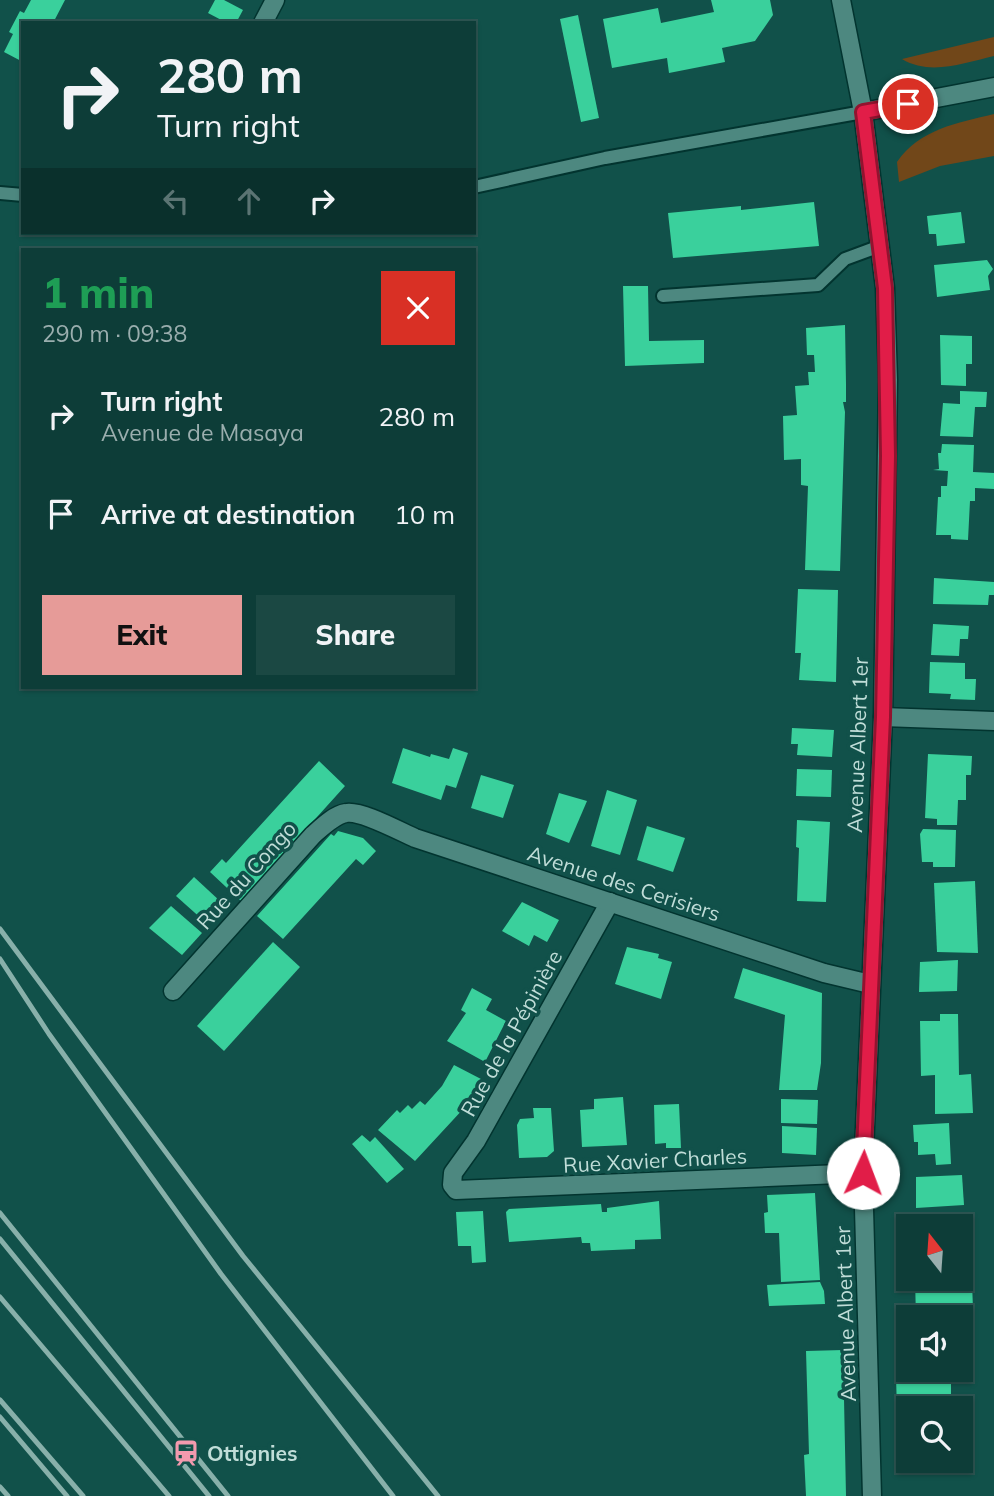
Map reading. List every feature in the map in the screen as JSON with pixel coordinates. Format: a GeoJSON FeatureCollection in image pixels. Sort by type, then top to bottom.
{"type":"FeatureCollection","features":[{"type":"Feature","properties":{"kind":"street"},"geometry":{"type":"LineString","coordinates":[[263,21],[275,0]]}},
{"type":"Feature","properties":{"kind":"street","name":"Avenue Albert 1er"},"geometry":{"type":"LineString","coordinates":[[841,0],[863,112],[880,246],[885,288],[888,380],[883,717],[863,1173],[872,1496]]}},
{"type":"Feature","properties":{"kind":"street"},"geometry":{"type":"LineString","coordinates":[[863,112],[994,87]]}},
{"type":"Feature","properties":{"kind":"street"},"geometry":{"type":"LineString","coordinates":[[883,717],[994,721]]}},
{"type":"Feature","properties":{"kind":"street","name":"Rue du Congo"},"geometry":{"type":"LineString","coordinates":[[173,990],[313,835],[348,812],[365,817]]}},
{"type":"Feature","properties":{"kind":"street","name":"Avenue des Cerisiers"},"geometry":{"type":"LineString","coordinates":[[365,817],[415,838],[824,973],[870,984]]}},
{"type":"Feature","properties":{"kind":"street","name":"Rue de la Pépinière"},"geometry":{"type":"LineString","coordinates":[[452,1185],[453,1173],[476,1142],[610,902]]}},
{"type":"Feature","properties":{"kind":"street","name":"Rue Xavier Charles"},"geometry":{"type":"LineString","coordinates":[[452,1185],[456,1190],[468,1191],[863,1173]]}},
{"type":"Feature","properties":{"kind":"lane"},"geometry":{"type":"LineString","coordinates":[[476,187],[605,158],[863,112]]}},
{"type":"Feature","properties":{"kind":"lane"},"geometry":{"type":"LineString","coordinates":[[0,193],[21,195]]}},
{"type":"Feature","properties":{"kind":"lane"},"geometry":{"type":"LineString","coordinates":[[663,296],[818,285],[845,259],[880,246]]}},
{"type":"Feature","properties":{"kind":"shaded area"},"geometry":{"type":"Polygon","coordinates":[[[994,37],[994,56],[971,62],[924,67],[902,59],[994,37]]]}},
{"type":"Feature","properties":{"kind":"shaded area"},"geometry":{"type":"Polygon","coordinates":[[[994,114],[994,156],[940,166],[899,182],[897,162],[917,142],[940,129],[994,114]]]}},
{"type":"Feature","properties":{"kind":"building"},"geometry":{"type":"Polygon","coordinates":[[[31,0],[65,0],[54,21],[21,21],[21,61],[4,52],[13,34],[9,32],[20,11],[24,13],[31,0]]]}},
{"type":"Feature","properties":{"kind":"building"},"geometry":{"type":"Polygon","coordinates":[[[215,0],[224,0],[243,10],[237,21],[223,21],[208,13],[215,0]]]}},
{"type":"Feature","properties":{"kind":"building"},"geometry":{"type":"Polygon","coordinates":[[[711,0],[770,0],[773,15],[755,41],[722,48],[725,62],[669,73],[667,58],[612,68],[603,19],[658,8],[661,23],[714,12],[711,0]]]}},
{"type":"Feature","properties":{"kind":"building"},"geometry":{"type":"Polygon","coordinates":[[[578,15],[599,118],[581,122],[560,19],[578,15]]]}},
{"type":"Feature","properties":{"kind":"building"},"geometry":{"type":"Polygon","coordinates":[[[814,202],[819,246],[673,258],[668,213],[741,206],[741,210],[814,202]]]}},
{"type":"Feature","properties":{"kind":"building"},"geometry":{"type":"Polygon","coordinates":[[[961,212],[965,243],[937,246],[936,234],[929,234],[927,216],[961,212]]]}},
{"type":"Feature","properties":{"kind":"building"},"geometry":{"type":"Polygon","coordinates":[[[987,260],[993,269],[988,276],[990,290],[937,297],[934,265],[987,260]]]}},
{"type":"Feature","properties":{"kind":"building"},"geometry":{"type":"Polygon","coordinates":[[[623,286],[648,286],[649,341],[704,340],[704,363],[625,366],[623,286]]]}},
{"type":"Feature","properties":{"kind":"building"},"geometry":{"type":"Polygon","coordinates":[[[845,325],[846,402],[843,402],[845,412],[840,571],[805,570],[808,486],[801,485],[801,459],[784,460],[783,416],[797,415],[795,386],[809,385],[808,372],[815,372],[814,355],[807,355],[806,328],[845,325]]]}},
{"type":"Feature","properties":{"kind":"building"},"geometry":{"type":"Polygon","coordinates":[[[940,335],[972,336],[972,364],[966,364],[966,386],[941,385],[940,335]]]}},
{"type":"Feature","properties":{"kind":"building"},"geometry":{"type":"Polygon","coordinates":[[[960,391],[987,392],[986,407],[975,407],[973,437],[940,436],[943,403],[960,404],[960,391]]]}},
{"type":"Feature","properties":{"kind":"building"},"geometry":{"type":"Polygon","coordinates":[[[942,444],[974,445],[973,472],[994,473],[994,489],[975,488],[975,501],[970,501],[968,540],[951,539],[951,535],[936,535],[938,497],[941,497],[941,486],[947,486],[948,471],[933,470],[939,469],[938,453],[941,453],[942,444]]]}},
{"type":"Feature","properties":{"kind":"building"},"geometry":{"type":"Polygon","coordinates":[[[934,578],[994,582],[994,595],[989,595],[988,605],[933,604],[934,578]]]}},
{"type":"Feature","properties":{"kind":"building"},"geometry":{"type":"Polygon","coordinates":[[[798,589],[838,590],[836,682],[799,680],[801,653],[795,653],[798,589]]]}},
{"type":"Feature","properties":{"kind":"building"},"geometry":{"type":"Polygon","coordinates":[[[933,624],[969,626],[968,639],[960,639],[959,656],[931,655],[933,624]]]}},
{"type":"Feature","properties":{"kind":"building"},"geometry":{"type":"Polygon","coordinates":[[[930,662],[965,663],[965,679],[976,679],[975,700],[950,699],[951,694],[929,693],[930,662]]]}},
{"type":"Feature","properties":{"kind":"building"},"geometry":{"type":"Polygon","coordinates":[[[792,728],[834,730],[832,757],[797,755],[798,744],[791,744],[792,728]]]}},
{"type":"Feature","properties":{"kind":"building"},"geometry":{"type":"Polygon","coordinates":[[[403,748],[430,757],[431,754],[449,759],[453,748],[468,753],[456,788],[446,785],[441,800],[392,783],[403,748]]]}},
{"type":"Feature","properties":{"kind":"building"},"geometry":{"type":"Polygon","coordinates":[[[928,754],[972,756],[971,775],[966,775],[966,800],[958,800],[957,825],[937,825],[937,819],[925,818],[928,754]]]}},
{"type":"Feature","properties":{"kind":"building"},"geometry":{"type":"Polygon","coordinates":[[[319,761],[345,786],[241,901],[210,872],[222,859],[226,863],[319,761]]]}},
{"type":"Feature","properties":{"kind":"building"},"geometry":{"type":"Polygon","coordinates":[[[797,769],[832,770],[831,797],[796,796],[797,769]]]}},
{"type":"Feature","properties":{"kind":"building"},"geometry":{"type":"Polygon","coordinates":[[[481,775],[514,785],[503,818],[471,808],[481,775]]]}},
{"type":"Feature","properties":{"kind":"building"},"geometry":{"type":"Polygon","coordinates":[[[607,790],[637,800],[620,855],[591,846],[607,790]]]}},
{"type":"Feature","properties":{"kind":"building"},"geometry":{"type":"Polygon","coordinates":[[[559,793],[587,801],[569,843],[546,834],[559,793]]]}},
{"type":"Feature","properties":{"kind":"building"},"geometry":{"type":"Polygon","coordinates":[[[797,820],[830,822],[826,902],[797,901],[797,820]]]}},
{"type":"Feature","properties":{"kind":"building"},"geometry":{"type":"Polygon","coordinates":[[[647,826],[685,838],[673,872],[637,860],[647,826]]]}},
{"type":"Feature","properties":{"kind":"building"},"geometry":{"type":"Polygon","coordinates":[[[923,829],[956,830],[955,867],[933,867],[933,862],[922,862],[920,834],[923,829]]]}},
{"type":"Feature","properties":{"kind":"building"},"geometry":{"type":"Polygon","coordinates":[[[338,831],[363,838],[376,851],[363,865],[356,859],[283,939],[257,916],[331,834],[334,836],[338,831]]]}},
{"type":"Feature","properties":{"kind":"building"},"geometry":{"type":"Polygon","coordinates":[[[194,877],[221,902],[204,921],[176,896],[194,877]]]}},
{"type":"Feature","properties":{"kind":"building"},"geometry":{"type":"Polygon","coordinates":[[[975,881],[978,953],[937,952],[934,883],[975,881]]]}},
{"type":"Feature","properties":{"kind":"building"},"geometry":{"type":"Polygon","coordinates":[[[522,902],[559,920],[547,942],[534,935],[529,946],[502,931],[522,902]]]}},
{"type":"Feature","properties":{"kind":"building"},"geometry":{"type":"Polygon","coordinates":[[[171,906],[202,933],[182,955],[149,928],[171,906]]]}},
{"type":"Feature","properties":{"kind":"building"},"geometry":{"type":"Polygon","coordinates":[[[273,942],[300,967],[224,1051],[197,1026],[273,942]]]}},
{"type":"Feature","properties":{"kind":"building"},"geometry":{"type":"Polygon","coordinates":[[[627,947],[659,954],[658,958],[672,962],[661,999],[615,984],[627,947]]]}},
{"type":"Feature","properties":{"kind":"building"},"geometry":{"type":"Polygon","coordinates":[[[958,960],[957,991],[919,992],[920,962],[958,960]]]}},
{"type":"Feature","properties":{"kind":"building"},"geometry":{"type":"Polygon","coordinates":[[[743,968],[822,993],[821,1063],[817,1090],[779,1090],[785,1015],[734,998],[743,968]]]}},
{"type":"Feature","properties":{"kind":"building"},"geometry":{"type":"Polygon","coordinates":[[[472,988],[492,999],[486,1010],[506,1021],[485,1062],[447,1041],[466,1013],[461,1010],[472,988]]]}},
{"type":"Feature","properties":{"kind":"building"},"geometry":{"type":"Polygon","coordinates":[[[940,1014],[958,1014],[959,1075],[971,1074],[973,1113],[935,1114],[935,1075],[921,1076],[920,1021],[940,1021],[940,1014]]]}},
{"type":"Feature","properties":{"kind":"building"},"geometry":{"type":"Polygon","coordinates":[[[454,1065],[481,1079],[465,1107],[415,1161],[378,1130],[397,1110],[400,1113],[408,1105],[412,1109],[420,1101],[425,1105],[442,1086],[454,1065]]]}},
{"type":"Feature","properties":{"kind":"building"},"geometry":{"type":"Polygon","coordinates":[[[623,1097],[627,1145],[582,1147],[580,1110],[594,1109],[594,1099],[623,1097]]]}},
{"type":"Feature","properties":{"kind":"building"},"geometry":{"type":"Polygon","coordinates":[[[781,1099],[818,1100],[817,1124],[781,1123],[781,1099]]]}},
{"type":"Feature","properties":{"kind":"building"},"geometry":{"type":"Polygon","coordinates":[[[679,1104],[681,1148],[666,1148],[666,1143],[655,1144],[654,1105],[679,1104]]]}},
{"type":"Feature","properties":{"kind":"building"},"geometry":{"type":"Polygon","coordinates":[[[533,1108],[551,1108],[554,1151],[547,1157],[519,1158],[517,1125],[520,1119],[534,1118],[533,1108]]]}},
{"type":"Feature","properties":{"kind":"building"},"geometry":{"type":"Polygon","coordinates":[[[949,1123],[951,1164],[936,1165],[935,1154],[918,1155],[918,1142],[914,1142],[913,1125],[949,1123]]]}},
{"type":"Feature","properties":{"kind":"building"},"geometry":{"type":"Polygon","coordinates":[[[782,1126],[817,1128],[816,1155],[782,1153],[782,1126]]]}},
{"type":"Feature","properties":{"kind":"building"},"geometry":{"type":"Polygon","coordinates":[[[362,1135],[370,1142],[375,1137],[404,1169],[387,1183],[352,1144],[362,1135]]]}},
{"type":"Feature","properties":{"kind":"building"},"geometry":{"type":"Polygon","coordinates":[[[962,1175],[964,1205],[916,1208],[916,1177],[962,1175]]]}},
{"type":"Feature","properties":{"kind":"building"},"geometry":{"type":"Polygon","coordinates":[[[815,1193],[820,1280],[781,1282],[779,1233],[765,1233],[767,1195],[815,1193]]]}},
{"type":"Feature","properties":{"kind":"building"},"geometry":{"type":"Polygon","coordinates":[[[659,1201],[661,1239],[635,1240],[635,1249],[591,1251],[590,1243],[582,1243],[581,1237],[509,1242],[506,1212],[509,1209],[601,1204],[602,1212],[607,1212],[607,1208],[659,1201]]]}},
{"type":"Feature","properties":{"kind":"building"},"geometry":{"type":"Polygon","coordinates":[[[483,1211],[486,1262],[472,1263],[471,1246],[458,1246],[456,1212],[483,1211]]]}},
{"type":"Feature","properties":{"kind":"building"},"geometry":{"type":"Polygon","coordinates":[[[820,1282],[825,1304],[769,1306],[767,1285],[820,1282]]]}},
{"type":"Feature","properties":{"kind":"building"},"geometry":{"type":"Polygon","coordinates":[[[915,1292],[972,1292],[973,1305],[916,1305],[915,1292]]]}},
{"type":"Feature","properties":{"kind":"building"},"geometry":{"type":"Polygon","coordinates":[[[843,1350],[846,1496],[806,1496],[804,1455],[809,1454],[806,1351],[843,1350]]]}},
{"type":"Feature","properties":{"kind":"building"},"geometry":{"type":"Polygon","coordinates":[[[896,1382],[951,1382],[951,1396],[897,1396],[896,1382]]]}},
{"type":"Feature","properties":{"kind":"railway"},"geometry":{"type":"LineString","coordinates":[[0,929],[243,1256],[438,1496]]}},
{"type":"Feature","properties":{"kind":"railway"},"geometry":{"type":"LineString","coordinates":[[0,959],[49,1034],[221,1274],[393,1496]]}},
{"type":"Feature","properties":{"kind":"railway"},"geometry":{"type":"LineString","coordinates":[[0,1213],[228,1496]]}},
{"type":"Feature","properties":{"kind":"railway"},"geometry":{"type":"LineString","coordinates":[[0,1239],[209,1496]]}},
{"type":"Feature","properties":{"kind":"railway"},"geometry":{"type":"LineString","coordinates":[[0,1297],[169,1496]]}},
{"type":"Feature","properties":{"kind":"railway"},"geometry":{"type":"LineString","coordinates":[[0,1400],[83,1496]]}},
{"type":"Feature","properties":{"kind":"railway"},"geometry":{"type":"LineString","coordinates":[[0,1417],[67,1496]]}},
{"type":"Feature","properties":{"kind":"railway"},"geometry":{"type":"LineString","coordinates":[[0,1487],[8,1496]]}},
{"type":"Feature","properties":{"kind":"place","name":"Ottignies"},"geometry":{"type":"Point","coordinates":[186,1453]}},
{"type":"Feature","properties":{"kind":"route"},"geometry":{"type":"LineString","coordinates":[[863,1173],[883,717],[888,456],[885,288],[863,112],[908,104]]}}]}
